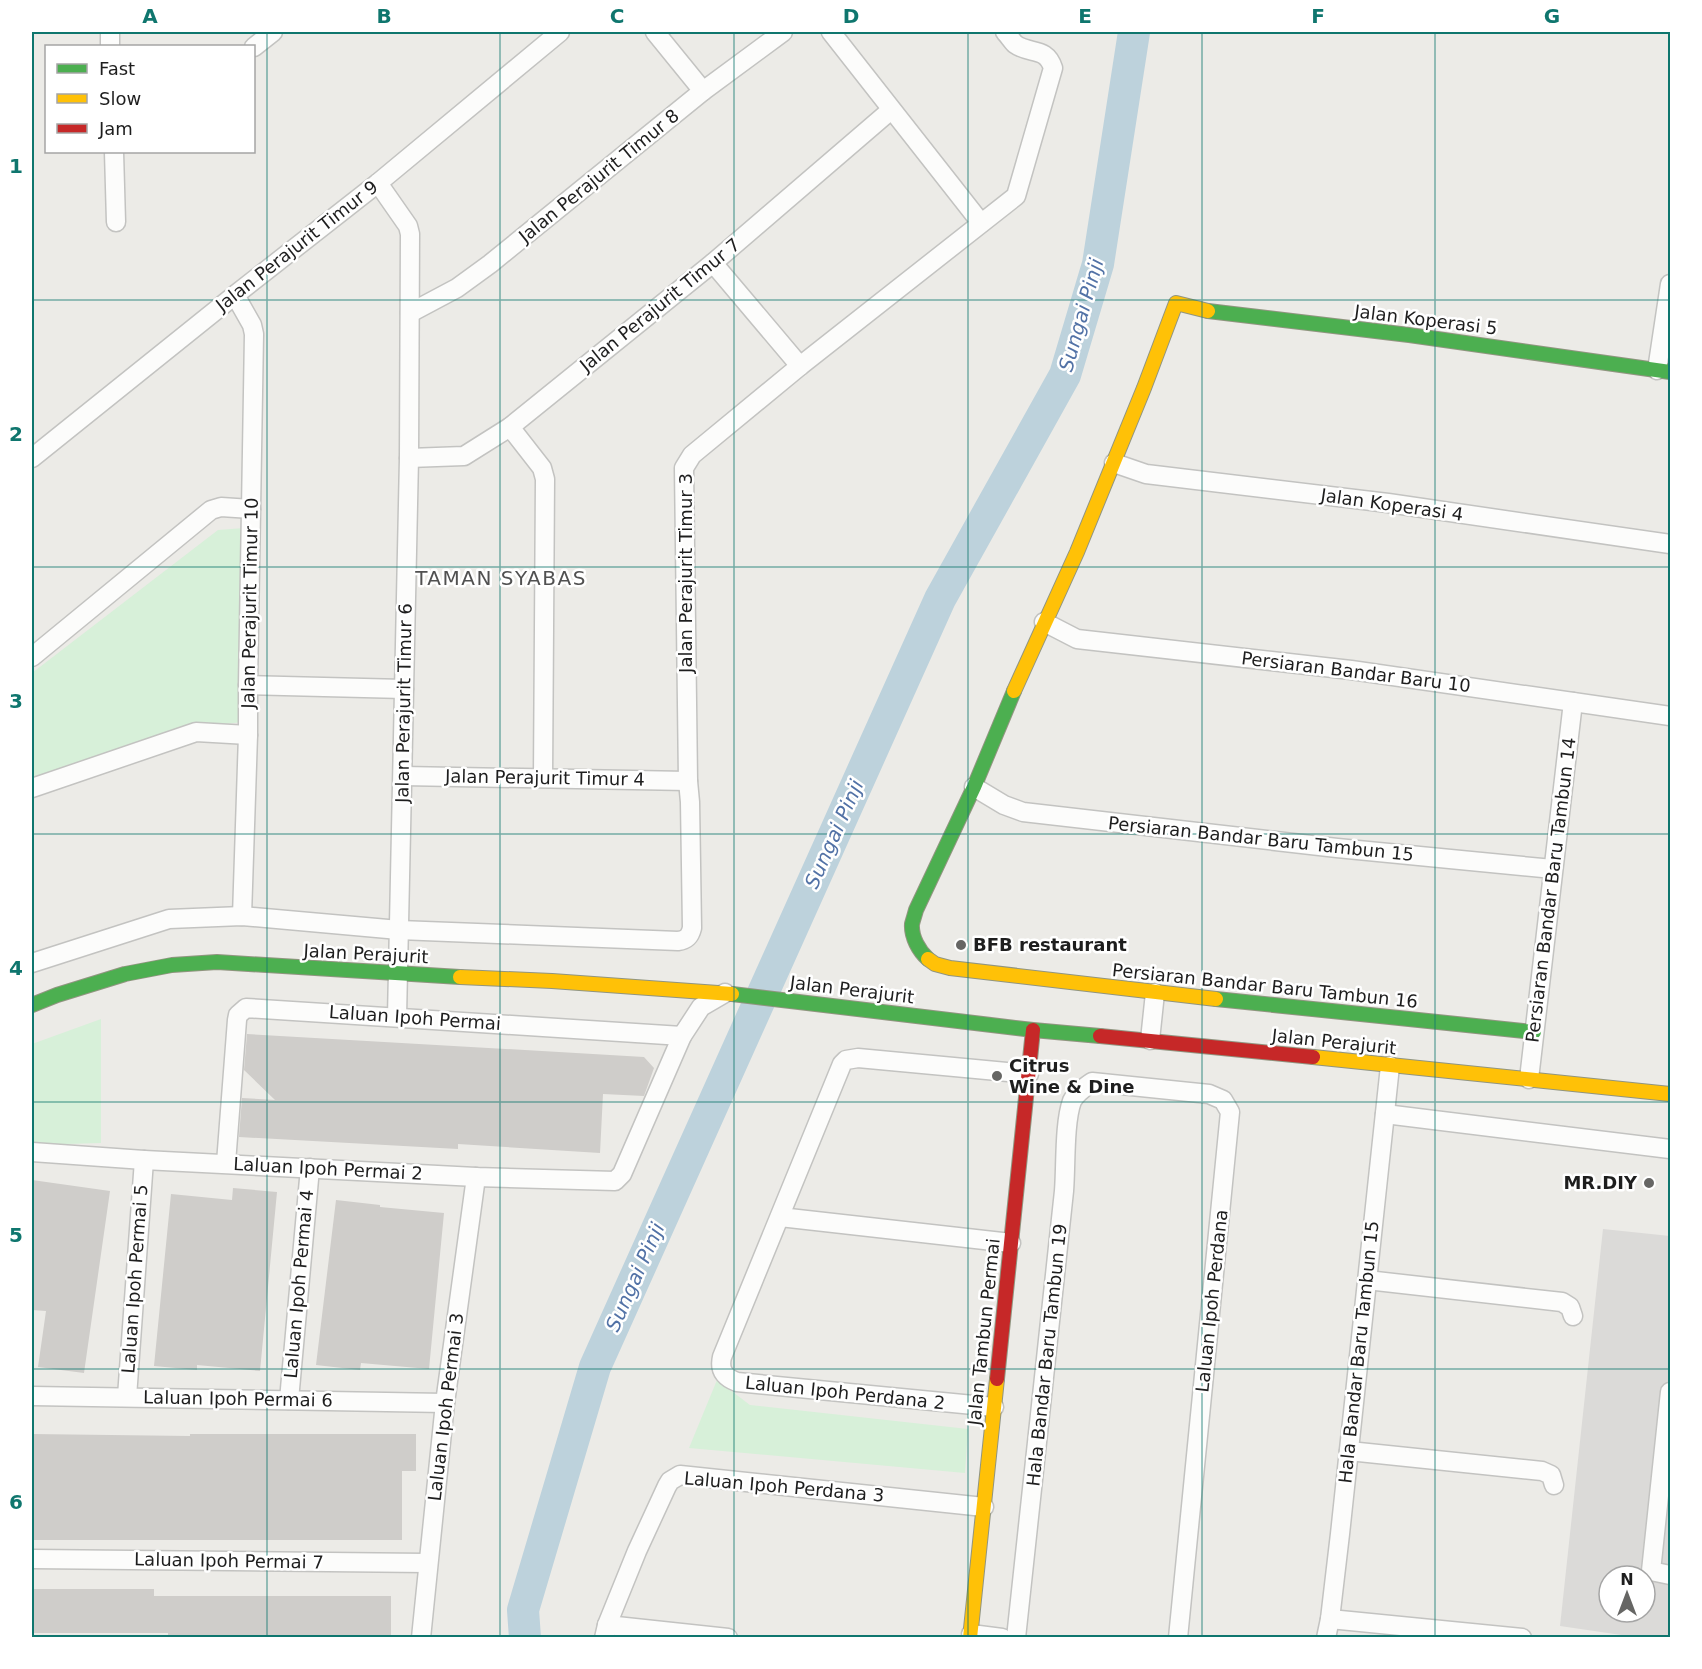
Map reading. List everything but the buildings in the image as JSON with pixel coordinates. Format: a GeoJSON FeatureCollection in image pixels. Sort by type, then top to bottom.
{"type":"FeatureCollection","features":[{"type":"Feature","properties":{"kind":"street"},"geometry":{"type":"LineString","coordinates":[[255,46],[273,32]]}},
{"type":"Feature","properties":{"kind":"street","name":"Jalan Perajurit Timur 9"},"geometry":{"type":"LineString","coordinates":[[32,458],[378,183],[560,32]]}},
{"type":"Feature","properties":{"kind":"street"},"geometry":{"type":"LineString","coordinates":[[655,32],[703,91]]}},
{"type":"Feature","properties":{"kind":"street","name":"Jalan Perajurit Timur 8"},"geometry":{"type":"LineString","coordinates":[[410,313],[457,288],[490,264],[703,91],[783,32]]}},
{"type":"Feature","properties":{"kind":"street"},"geometry":{"type":"LineString","coordinates":[[831,32],[981,223]]}},
{"type":"Feature","properties":{"kind":"street","name":"Jalan Perajurit Timur 3"},"geometry":{"type":"LineString","coordinates":[[399,930],[678,941],[688,938],[692,928],[684,468],[692,455],[800,366],[1016,196],[1053,68],[1046,56],[1016,44],[1005,32]]}},
{"type":"Feature","properties":{"kind":"street","name":"Jalan Perajurit Timur 7"},"geometry":{"type":"LineString","coordinates":[[409,458],[464,456],[510,427],[713,263],[891,110]]}},
{"type":"Feature","properties":{"kind":"street"},"geometry":{"type":"LineString","coordinates":[[114,153],[116,222]]}},
{"type":"Feature","properties":{"kind":"street","name":"Jalan Perajurit Timur 6"},"geometry":{"type":"LineString","coordinates":[[378,183],[409,230],[409,458],[397,1017]]}},
{"type":"Feature","properties":{"kind":"street"},"geometry":{"type":"LineString","coordinates":[[713,263],[800,366]]}},
{"type":"Feature","properties":{"kind":"street"},"geometry":{"type":"LineString","coordinates":[[1664,371],[1671,284]]}},
{"type":"Feature","properties":{"kind":"street","name":"Jalan Perajurit Timur 10"},"geometry":{"type":"LineString","coordinates":[[235,295],[252,324],[254,334],[243,916]]}},
{"type":"Feature","properties":{"kind":"street","name":"Jalan Koperasi 5"},"geometry":{"type":"LineString","coordinates":[[1176,303],[1204,311],[1409,335],[1664,371]]}},
{"type":"Feature","properties":{"kind":"street","name":"Persiaran Bandar Baru Tambun 16"},"geometry":{"type":"LineString","coordinates":[[1176,303],[1077,552],[1044,622],[974,787],[924,889],[912,925],[915,940],[923,954],[935,964],[950,968],[1155,993],[1534,1032]]}},
{"type":"Feature","properties":{"kind":"street"},"geometry":{"type":"LineString","coordinates":[[510,427],[542,468],[545,479],[543,778]]}},
{"type":"Feature","properties":{"kind":"street","name":"Jalan Koperasi 4"},"geometry":{"type":"LineString","coordinates":[[1113,464],[1146,474],[1388,503],[1671,544]]}},
{"type":"Feature","properties":{"kind":"street"},"geometry":{"type":"LineString","coordinates":[[32,657],[212,510],[221,507],[251,509]]}},
{"type":"Feature","properties":{"kind":"street","name":"Persiaran Bandar Baru 10"},"geometry":{"type":"LineString","coordinates":[[1044,622],[1077,639],[1351,670],[1671,716]]}},
{"type":"Feature","properties":{"kind":"street"},"geometry":{"type":"LineString","coordinates":[[248,685],[404,689]]}},
{"type":"Feature","properties":{"kind":"street","name":"Persiaran Bandar Baru Tambun 14"},"geometry":{"type":"LineString","coordinates":[[1529,1079],[1573,702]]}},
{"type":"Feature","properties":{"kind":"street"},"geometry":{"type":"LineString","coordinates":[[32,788],[196,732],[248,735]]}},
{"type":"Feature","properties":{"kind":"street","name":"Jalan Perajurit Timur 4"},"geometry":{"type":"LineString","coordinates":[[403,776],[688,781]]}},
{"type":"Feature","properties":{"kind":"street","name":"Persiaran Bandar Baru Tambun 15"},"geometry":{"type":"LineString","coordinates":[[974,787],[1004,805],[1023,812],[1337,848],[1553,869]]}},
{"type":"Feature","properties":{"kind":"street"},"geometry":{"type":"LineString","coordinates":[[32,963],[169,919],[243,916],[399,930]]}},
{"type":"Feature","properties":{"kind":"street","name":"Jalan Perajurit"},"geometry":{"type":"LineString","coordinates":[[32,1005],[125,974],[172,965],[217,962],[724,993],[1033,1030],[1671,1094]]}},
{"type":"Feature","properties":{"kind":"street"},"geometry":{"type":"LineString","coordinates":[[682,1036],[701,1007],[724,993]]}},
{"type":"Feature","properties":{"kind":"street"},"geometry":{"type":"LineString","coordinates":[[1150,1040],[1155,993]]}},
{"type":"Feature","properties":{"kind":"street","name":"Laluan Ipoh Permai"},"geometry":{"type":"LineString","coordinates":[[226,1163],[237,1020],[241,1011],[251,1008],[682,1036]]}},
{"type":"Feature","properties":{"kind":"street","name":"Jalan Tambun Permai"},"geometry":{"type":"LineString","coordinates":[[970,1636],[1033,1030]]}},
{"type":"Feature","properties":{"kind":"street","name":"Laluan Ipoh Permai 2"},"geometry":{"type":"LineString","coordinates":[[32,1152],[476,1177],[615,1181],[622,1174],[682,1036]]}},
{"type":"Feature","properties":{"kind":"street"},"geometry":{"type":"LineString","coordinates":[[1011,1243],[780,1217],[839,1070],[846,1060],[858,1058],[1029,1074]]}},
{"type":"Feature","properties":{"kind":"street","name":"Hala Bandar Baru Tambun 15"},"geometry":{"type":"LineString","coordinates":[[1326,1638],[1349,1451],[1390,1066]]}},
{"type":"Feature","properties":{"kind":"street","name":"Hala Bandar Baru Tambun 19"},"geometry":{"type":"LineString","coordinates":[[1016,1638],[1064,1191],[1068,1124],[1072,1100],[1092,1082]]}},
{"type":"Feature","properties":{"kind":"street","name":"Laluan Ipoh Perdana"},"geometry":{"type":"LineString","coordinates":[[1092,1082],[1209,1094],[1223,1100],[1230,1113],[1178,1638]]}},
{"type":"Feature","properties":{"kind":"street"},"geometry":{"type":"LineString","coordinates":[[1385,1114],[1671,1149]]}},
{"type":"Feature","properties":{"kind":"street","name":"Laluan Ipoh Permai 5"},"geometry":{"type":"LineString","coordinates":[[127,1397],[144,1160]]}},
{"type":"Feature","properties":{"kind":"street","name":"Laluan Ipoh Permai 4"},"geometry":{"type":"LineString","coordinates":[[289,1400],[310,1168]]}},
{"type":"Feature","properties":{"kind":"street","name":"Laluan Ipoh Permai 3"},"geometry":{"type":"LineString","coordinates":[[420,1638],[445,1403],[476,1177]]}},
{"type":"Feature","properties":{"kind":"street","name":"Laluan Ipoh Perdana 2"},"geometry":{"type":"LineString","coordinates":[[780,1217],[722,1357],[720,1365],[723,1373],[729,1379],[737,1382],[994,1407]]}},
{"type":"Feature","properties":{"kind":"street"},"geometry":{"type":"LineString","coordinates":[[1367,1280],[1562,1302],[1570,1307],[1573,1316]]}},
{"type":"Feature","properties":{"kind":"street"},"geometry":{"type":"LineString","coordinates":[[1671,1392],[1651,1571],[1671,1575]]}},
{"type":"Feature","properties":{"kind":"street","name":"Laluan Ipoh Permai 6"},"geometry":{"type":"LineString","coordinates":[[32,1396],[445,1403]]}},
{"type":"Feature","properties":{"kind":"street"},"geometry":{"type":"LineString","coordinates":[[1349,1451],[1542,1471],[1551,1475],[1554,1485]]}},
{"type":"Feature","properties":{"kind":"street","name":"Laluan Ipoh Perdana 3"},"geometry":{"type":"LineString","coordinates":[[605,1631],[637,1551],[667,1486],[670,1481],[680,1475],[984,1507]]}},
{"type":"Feature","properties":{"kind":"street","name":"Laluan Ipoh Permai 7"},"geometry":{"type":"LineString","coordinates":[[32,1559],[427,1563]]}},
{"type":"Feature","properties":{"kind":"street"},"geometry":{"type":"LineString","coordinates":[[1330,1619],[1522,1638]]}},
{"type":"Feature","properties":{"kind":"street"},"geometry":{"type":"LineString","coordinates":[[605,1631],[728,1638]]}},
{"type":"Feature","properties":{"kind":"street"},"geometry":{"type":"LineString","coordinates":[[970,1636],[1002,1638]]}},
{"type":"Feature","properties":{"kind":"shaded area"},"geometry":{"type":"Polygon","coordinates":[[[1603,1229],[1670,1236],[1670,1637],[1635,1637],[1560,1626],[1603,1229]]]}},
{"type":"Feature","properties":{"kind":"green space"},"geometry":{"type":"Polygon","coordinates":[[[244,528],[243,722],[171,730],[32,784],[32,673],[218,530],[244,528]]]}},
{"type":"Feature","properties":{"kind":"green space"},"geometry":{"type":"Polygon","coordinates":[[[101,1019],[101,1143],[32,1145],[32,1044],[101,1019]]]}},
{"type":"Feature","properties":{"kind":"green space"},"geometry":{"type":"Polygon","coordinates":[[[717,1380],[750,1405],[968,1429],[965,1473],[689,1448],[717,1380]]]}},
{"type":"Feature","properties":{"kind":"waterway","name":"Sungai Pinji"},"geometry":{"type":"LineString","coordinates":[[525,1638],[523,1610],[595,1367],[940,599],[1065,375],[1098,264],[1134,32]]}},
{"type":"Feature","properties":{"kind":"traffic: fast"},"geometry":{"type":"LineString","coordinates":[[1208,311],[1409,335],[1670,372]]}},
{"type":"Feature","properties":{"kind":"traffic: fast"},"geometry":{"type":"LineString","coordinates":[[928,959],[914,939],[912,924],[916,910],[974,787],[1014,691]]}},
{"type":"Feature","properties":{"kind":"traffic: fast"},"geometry":{"type":"LineString","coordinates":[[32,1005],[125,974],[172,965],[217,962],[460,977]]}},
{"type":"Feature","properties":{"kind":"traffic: fast"},"geometry":{"type":"LineString","coordinates":[[732,994],[1100,1036]]}},
{"type":"Feature","properties":{"kind":"traffic: fast"},"geometry":{"type":"LineString","coordinates":[[1216,999],[1534,1032]]}},
{"type":"Feature","properties":{"kind":"traffic: slow"},"geometry":{"type":"LineString","coordinates":[[1014,691],[1077,552],[1176,303],[1208,311]]}},
{"type":"Feature","properties":{"kind":"traffic: slow"},"geometry":{"type":"LineString","coordinates":[[928,959],[935,964],[950,968],[1216,999]]}},
{"type":"Feature","properties":{"kind":"traffic: slow"},"geometry":{"type":"LineString","coordinates":[[460,977],[732,994]]}},
{"type":"Feature","properties":{"kind":"traffic: slow"},"geometry":{"type":"LineString","coordinates":[[1313,1057],[1670,1094]]}},
{"type":"Feature","properties":{"kind":"traffic: slow"},"geometry":{"type":"LineString","coordinates":[[970,1638],[997,1379]]}},
{"type":"Feature","properties":{"kind":"traffic: jam"},"geometry":{"type":"LineString","coordinates":[[997,1379],[1033,1030]]}},
{"type":"Feature","properties":{"kind":"traffic: jam"},"geometry":{"type":"LineString","coordinates":[[1100,1036],[1313,1057]]}},
{"type":"Feature","properties":{"kind":"place","name":"BFB restaurant"},"geometry":{"type":"Point","coordinates":[961,945]}},
{"type":"Feature","properties":{"kind":"place","name":"Citrus Wine & Dine"},"geometry":{"type":"Point","coordinates":[997,1076]}},
{"type":"Feature","properties":{"kind":"place","name":"MR.DIY"},"geometry":{"type":"Point","coordinates":[1649,1183]}},
{"type":"Feature","properties":{"kind":"district","name":"TAMAN SYABAS"},"geometry":{"type":"Point","coordinates":[501,578]}}]}
